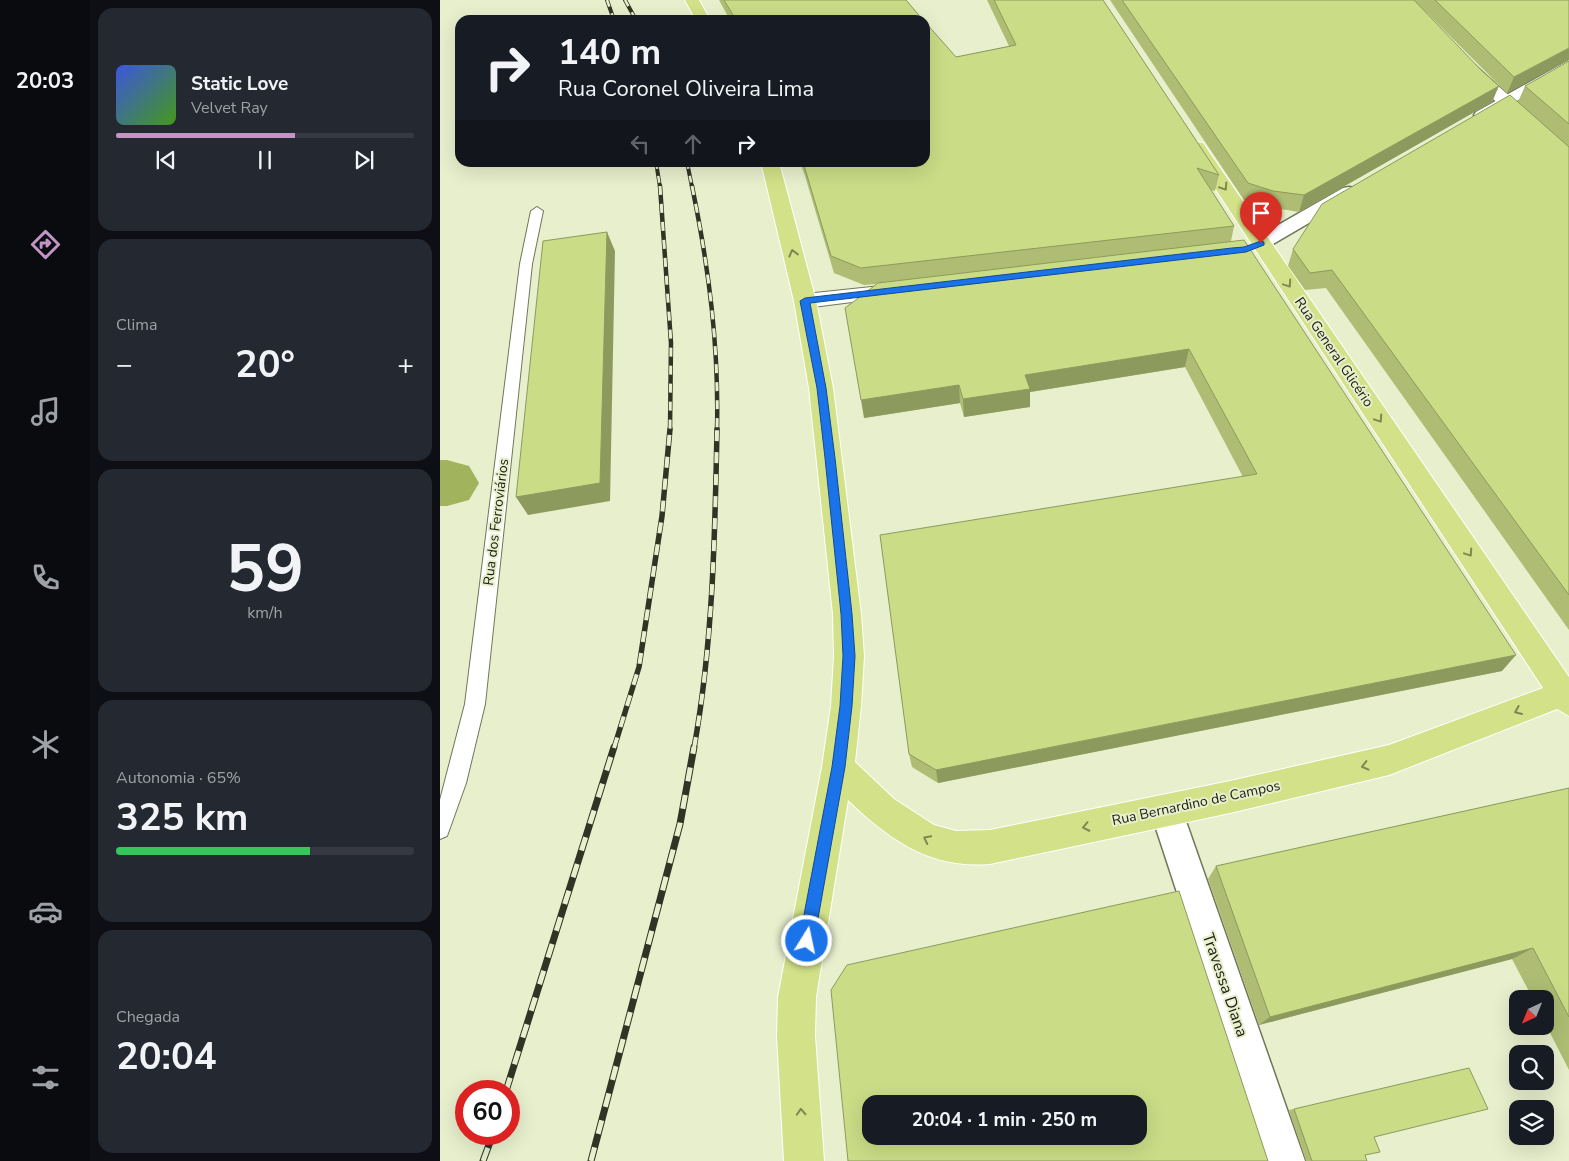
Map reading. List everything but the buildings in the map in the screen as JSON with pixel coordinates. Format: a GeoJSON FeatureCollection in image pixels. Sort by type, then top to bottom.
{"type":"FeatureCollection","features":[{"type":"Feature","properties":{"kind":"main road"},"geometry":{"type":"LineString","coordinates":[[692,0],[700,15]]}},
{"type":"Feature","properties":{"kind":"main road","name":"Rua General Glicério"},"geometry":{"type":"LineString","coordinates":[[1191,137],[1253,246],[1567,695]]}},
{"type":"Feature","properties":{"kind":"main road"},"geometry":{"type":"LineString","coordinates":[[771,167],[805,301],[821,388],[847,614],[849,656],[846,706],[838,767],[797,997],[796,1036],[804,1161]]}},
{"type":"Feature","properties":{"kind":"main road","name":"Rua Bernardino de Campos"},"geometry":{"type":"LineString","coordinates":[[838,767],[864,793],[897,821],[935,842],[969,849],[990,847],[1245,794],[1389,760],[1567,695]]}},
{"type":"Feature","properties":{"kind":"street"},"geometry":{"type":"LineString","coordinates":[[1459,58],[1504,102],[1569,160]]}},
{"type":"Feature","properties":{"kind":"street"},"geometry":{"type":"LineString","coordinates":[[1471,121],[1569,64]]}},
{"type":"Feature","properties":{"kind":"street"},"geometry":{"type":"LineString","coordinates":[[1253,246],[1360,185]]}},
{"type":"Feature","properties":{"kind":"street"},"geometry":{"type":"LineString","coordinates":[[805,301],[919,288]]}},
{"type":"Feature","properties":{"kind":"street","name":"Travessa Diana"},"geometry":{"type":"LineString","coordinates":[[1166,810],[1285,1161]]}},
{"type":"Feature","properties":{"kind":"lane","name":"Rua dos Ferroviários"},"geometry":{"type":"LineString","coordinates":[[440,829],[453,798],[464,759],[475,704],[526,264],[537,211]]}},
{"type":"Feature","properties":{"kind":"waterway"},"geometry":{"type":"LineString","coordinates":[[440,483],[447,483]]}},
{"type":"Feature","properties":{"kind":"railway"},"geometry":{"type":"LineString","coordinates":[[607,0],[612,15]]}},
{"type":"Feature","properties":{"kind":"railway"},"geometry":{"type":"LineString","coordinates":[[625,0],[633,15]]}},
{"type":"Feature","properties":{"kind":"railway"},"geometry":{"type":"LineString","coordinates":[[657,167],[660,187]]}},
{"type":"Feature","properties":{"kind":"railway"},"geometry":{"type":"LineString","coordinates":[[688,167],[692,187]]}},
{"type":"Feature","properties":{"kind":"railway"},"geometry":{"type":"LineString","coordinates":[[660,186],[671,343],[670,430]]}},
{"type":"Feature","properties":{"kind":"railway"},"geometry":{"type":"LineString","coordinates":[[692,186],[712,308],[716,368],[717,429]]}},
{"type":"Feature","properties":{"kind":"railway"},"geometry":{"type":"LineString","coordinates":[[614,748],[639,667],[662,516],[670,429]]}},
{"type":"Feature","properties":{"kind":"railway"},"geometry":{"type":"LineString","coordinates":[[694,748],[705,669],[712,589],[717,429]]}},
{"type":"Feature","properties":{"kind":"railway"},"geometry":{"type":"LineString","coordinates":[[509,1080],[614,747]]}},
{"type":"Feature","properties":{"kind":"railway"},"geometry":{"type":"LineString","coordinates":[[591,1161],[680,824],[694,747]]}},
{"type":"Feature","properties":{"kind":"railway"},"geometry":{"type":"LineString","coordinates":[[483,1161],[489,1145]]}},
{"type":"Feature","properties":{"kind":"route"},"geometry":{"type":"LineString","coordinates":[[807,941],[838,767],[846,706],[849,656],[847,614],[830,458],[821,388],[805,301],[1232,251],[1246,249],[1261,243]]}}]}
